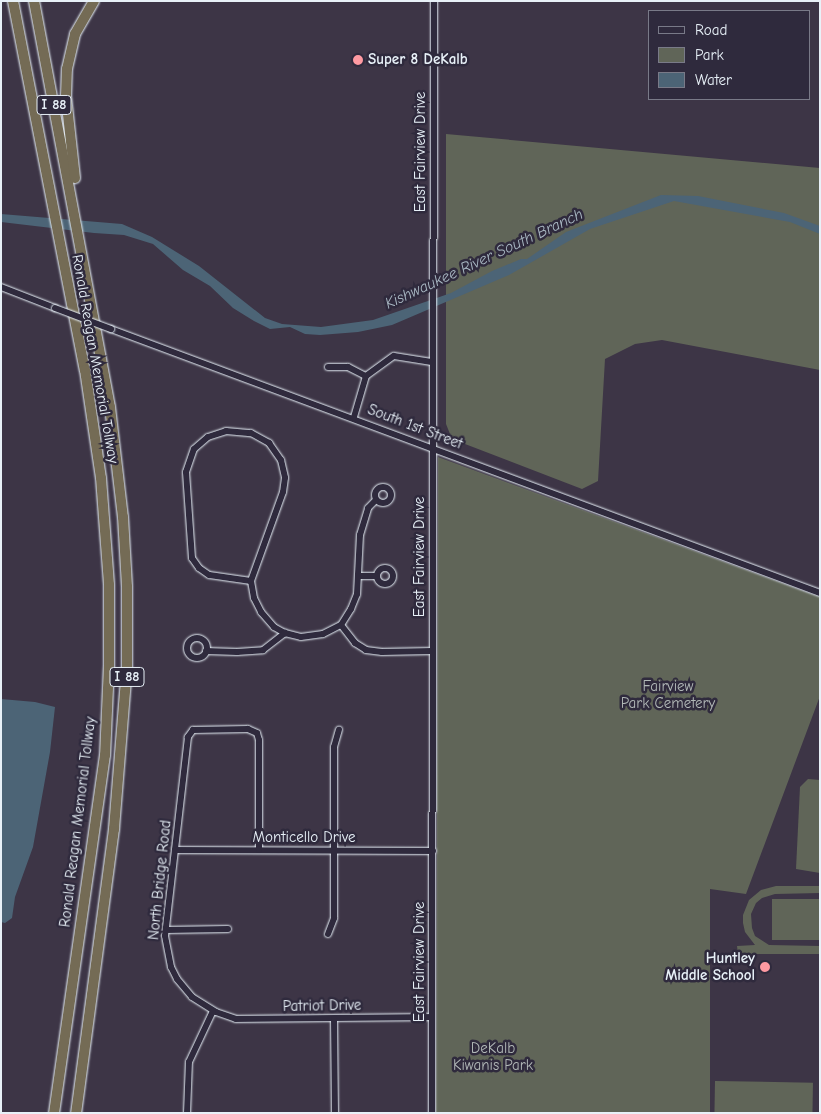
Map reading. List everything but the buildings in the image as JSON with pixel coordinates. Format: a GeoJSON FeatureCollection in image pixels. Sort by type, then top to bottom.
{"type":"FeatureCollection","features":[{"type":"Feature","properties":{"kind":"highway","name":"Ronald Reagan Memorial Tollway"},"geometry":{"type":"LineString","coordinates":[[13,1],[50,199],[85,370],[101,478],[109,585],[110,665],[105,755],[54,1113]]}},
{"type":"Feature","properties":{"kind":"highway","name":"I 88"},"geometry":{"type":"LineString","coordinates":[[34,1],[76,208]]}},
{"type":"Feature","properties":{"kind":"highway"},"geometry":{"type":"LineString","coordinates":[[76,208],[66,96],[67,68],[75,34],[94,1]]}},
{"type":"Feature","properties":{"kind":"highway","name":"Ronald Reagan Memorial Tollway"},"geometry":{"type":"LineString","coordinates":[[76,208],[80,241],[114,434],[123,517],[128,625],[127,667],[114,829],[76,1113]]}},
{"type":"Feature","properties":{"kind":"street","name":"East Fairview Drive"},"geometry":{"type":"LineString","coordinates":[[432,1113],[434,1]]}},
{"type":"Feature","properties":{"kind":"street","name":"South 1st Street"},"geometry":{"type":"LineString","coordinates":[[1,288],[354,417],[820,593]]}},
{"type":"Feature","properties":{"kind":"street"},"geometry":{"type":"LineString","coordinates":[[354,417],[366,376],[394,356],[432,362]]}},
{"type":"Feature","properties":{"kind":"street"},"geometry":{"type":"LineString","coordinates":[[328,367],[348,368],[366,376]]}},
{"type":"Feature","properties":{"kind":"street"},"geometry":{"type":"LineString","coordinates":[[251,581],[209,574],[195,564],[190,544],[186,472],[194,449],[215,434],[239,430],[261,438],[278,454],[286,478],[283,492],[251,581],[254,598],[261,612],[274,627],[285,633],[302,637],[314,636],[341,625],[355,602],[360,535],[368,508],[376,500]]}},
{"type":"Feature","properties":{"kind":"street"},"geometry":{"type":"LineString","coordinates":[[358,576],[377,576]]}},
{"type":"Feature","properties":{"kind":"street"},"geometry":{"type":"LineString","coordinates":[[341,625],[355,643],[366,650],[432,651]]}},
{"type":"Feature","properties":{"kind":"street"},"geometry":{"type":"LineString","coordinates":[[206,651],[237,652],[263,650],[285,633]]}},
{"type":"Feature","properties":{"kind":"street","name":"North Bridge Road"},"geometry":{"type":"LineString","coordinates":[[213,1011],[197,1001],[177,979],[166,951],[166,930],[190,733],[196,729],[248,729],[256,733],[259,740],[259,850]]}},
{"type":"Feature","properties":{"kind":"street"},"geometry":{"type":"LineString","coordinates":[[328,934],[334,918],[334,747],[339,730]]}},
{"type":"Feature","properties":{"kind":"street","name":"Monticello Drive"},"geometry":{"type":"LineString","coordinates":[[175,850],[433,851]]}},
{"type":"Feature","properties":{"kind":"street"},"geometry":{"type":"LineString","coordinates":[[166,930],[228,929]]}},
{"type":"Feature","properties":{"kind":"street"},"geometry":{"type":"LineString","coordinates":[[187,1113],[189,1062],[213,1011]]}},
{"type":"Feature","properties":{"kind":"street","name":"Patriot Drive"},"geometry":{"type":"LineString","coordinates":[[213,1011],[225,1016],[248,1019],[432,1017]]}},
{"type":"Feature","properties":{"kind":"street"},"geometry":{"type":"LineString","coordinates":[[334,1019],[335,1113]]}},
{"type":"Feature","properties":{"kind":"green space"},"geometry":{"type":"Polygon","coordinates":[[[446,134],[820,168],[820,370],[662,340],[635,344],[605,359],[598,481],[582,489],[452,439],[446,424],[446,134]]]}},
{"type":"Feature","properties":{"kind":"green space","name":"Fairview Park Cemetery"},"geometry":{"type":"Polygon","coordinates":[[[438,457],[820,597],[820,696],[746,894],[710,889],[710,1113],[436,1113],[438,457]]]}},
{"type":"Feature","properties":{"kind":"green space"},"geometry":{"type":"Polygon","coordinates":[[[808,779],[820,780],[820,873],[796,869],[800,787],[808,779]]]}},
{"type":"Feature","properties":{"kind":"green space"},"geometry":{"type":"Polygon","coordinates":[[[776,886],[820,886],[820,893],[775,894],[762,898],[756,903],[751,914],[752,928],[755,936],[769,945],[820,946],[820,954],[738,954],[737,946],[755,945],[745,932],[743,923],[743,915],[749,900],[761,890],[776,886]]]}},
{"type":"Feature","properties":{"kind":"green space"},"geometry":{"type":"Polygon","coordinates":[[[772,899],[820,899],[820,940],[772,940],[772,899]]]}},
{"type":"Feature","properties":{"kind":"green space"},"geometry":{"type":"Polygon","coordinates":[[[715,1081],[813,1083],[812,1113],[714,1113],[715,1081]]]}},
{"type":"Feature","properties":{"kind":"water"},"geometry":{"type":"Polygon","coordinates":[[[661,195],[698,196],[784,213],[820,226],[820,234],[790,222],[674,201],[590,229],[509,275],[392,325],[358,332],[320,335],[305,334],[290,327],[270,329],[254,321],[233,308],[210,286],[183,270],[153,244],[124,235],[1,222],[1,214],[122,224],[152,237],[199,266],[265,318],[282,324],[321,327],[373,320],[451,293],[492,271],[521,259],[527,259],[566,232],[661,195]]]}},
{"type":"Feature","properties":{"kind":"water"},"geometry":{"type":"Polygon","coordinates":[[[1,699],[35,702],[55,707],[50,752],[33,847],[15,897],[12,918],[5,923],[1,922],[1,699]]]}},
{"type":"Feature","properties":{"kind":"place","name":"Super 8 DeKalb"},"geometry":{"type":"Point","coordinates":[358,60]}},
{"type":"Feature","properties":{"kind":"place","name":"Huntley Middle School"},"geometry":{"type":"Point","coordinates":[765,967]}},
{"type":"Feature","properties":{"kind":"water label","name":"Kishwaukee River South Branch"},"geometry":{"type":"Point","coordinates":[484,259]}},
{"type":"Feature","properties":{"kind":"park label","name":"DeKalb Kiwanis Park"},"geometry":{"type":"Point","coordinates":[493,1056]}}]}
